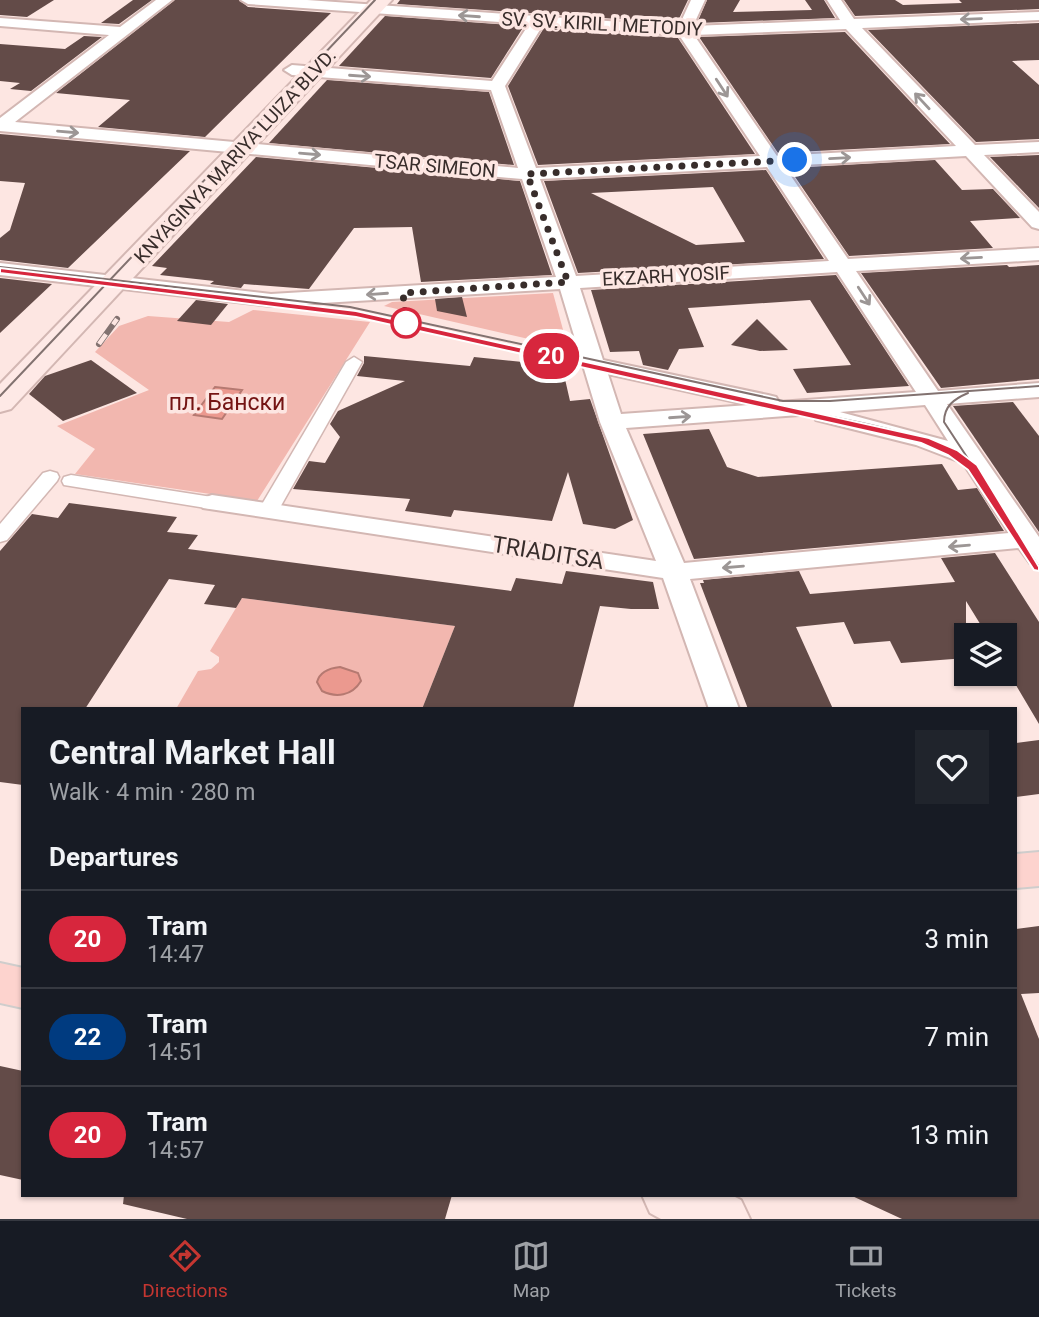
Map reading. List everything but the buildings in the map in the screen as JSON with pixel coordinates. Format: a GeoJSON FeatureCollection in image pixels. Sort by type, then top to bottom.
{"type":"FeatureCollection","features":[{"type":"Feature","properties":{"kind":"main road","name":"KNYAGINYA MARIYA LUIZA BLVD."},"geometry":{"type":"LineString","coordinates":[[0,402],[217,146],[303,71],[368,4]]}},
{"type":"Feature","properties":{"kind":"main road","name":"KNYAGINYA MARIYA LUIZA BLVD."},"geometry":{"type":"LineString","coordinates":[[0,372],[102,281],[242,148],[303,71]]}},
{"type":"Feature","properties":{"kind":"main road"},"geometry":{"type":"LineString","coordinates":[[1017,871],[1039,869]]}},
{"type":"Feature","properties":{"kind":"main road"},"geometry":{"type":"LineString","coordinates":[[0,984],[21,988]]}},
{"type":"Feature","properties":{"kind":"main road"},"geometry":{"type":"LineString","coordinates":[[674,1197],[721,1219]]}},
{"type":"Feature","properties":{"kind":"street"},"geometry":{"type":"LineString","coordinates":[[0,126],[165,0]]}},
{"type":"Feature","properties":{"kind":"street","name":"SV. SV. KIRIL I METODIY"},"geometry":{"type":"LineString","coordinates":[[248,0],[368,4],[538,21],[684,31],[1039,16]]}},
{"type":"Feature","properties":{"kind":"street"},"geometry":{"type":"LineString","coordinates":[[698,0],[684,31],[1033,548]]}},
{"type":"Feature","properties":{"kind":"street"},"geometry":{"type":"LineString","coordinates":[[834,0],[850,24],[1039,223]]}},
{"type":"Feature","properties":{"kind":"street"},"geometry":{"type":"LineString","coordinates":[[999,0],[1039,33]]}},
{"type":"Feature","properties":{"kind":"street"},"geometry":{"type":"LineString","coordinates":[[497,86],[538,21]]}},
{"type":"Feature","properties":{"kind":"street"},"geometry":{"type":"LineString","coordinates":[[0,22],[124,32]]}},
{"type":"Feature","properties":{"kind":"street"},"geometry":{"type":"LineString","coordinates":[[303,71],[497,86]]}},
{"type":"Feature","properties":{"kind":"street"},"geometry":{"type":"LineString","coordinates":[[497,86],[568,282],[612,422],[674,572],[723,707]]}},
{"type":"Feature","properties":{"kind":"street","name":"TSAR SIMEON"},"geometry":{"type":"LineString","coordinates":[[0,126],[527,174],[1039,147]]}},
{"type":"Feature","properties":{"kind":"street","name":"EKZARH YOSIF"},"geometry":{"type":"LineString","coordinates":[[0,269],[271,300],[1039,254]]}},
{"type":"Feature","properties":{"kind":"street"},"geometry":{"type":"LineString","coordinates":[[268,511],[354,362]]}},
{"type":"Feature","properties":{"kind":"street"},"geometry":{"type":"LineString","coordinates":[[593,364],[800,408],[925,440],[972,458]]}},
{"type":"Feature","properties":{"kind":"street"},"geometry":{"type":"LineString","coordinates":[[612,422],[1039,390]]}},
{"type":"Feature","properties":{"kind":"street"},"geometry":{"type":"LineString","coordinates":[[0,536],[50,477]]}},
{"type":"Feature","properties":{"kind":"street","name":"TRIADITSA"},"geometry":{"type":"LineString","coordinates":[[71,481],[674,572],[1033,548]]}},
{"type":"Feature","properties":{"kind":"green space"},"geometry":{"type":"Polygon","coordinates":[[[553,293],[568,348],[384,306],[392,302],[553,293]]]}},
{"type":"Feature","properties":{"kind":"green space","name":"пл. Бански"},"geometry":{"type":"Polygon","coordinates":[[[253,310],[370,322],[257,501],[75,474],[95,449],[57,426],[149,390],[95,352],[119,326],[148,316],[229,322],[253,310]]]}},
{"type":"Feature","properties":{"kind":"green space"},"geometry":{"type":"Polygon","coordinates":[[[242,598],[455,626],[423,707],[177,707],[198,671],[211,669],[219,662],[219,657],[210,651],[242,598]]]}},
{"type":"Feature","properties":{"kind":"shaded area"},"geometry":{"type":"Polygon","coordinates":[[[215,387],[242,390],[222,419],[194,415],[215,387]]]}},
{"type":"Feature","properties":{"kind":"shaded area"},"geometry":{"type":"Polygon","coordinates":[[[340,667],[358,673],[361,681],[348,693],[333,694],[322,691],[317,682],[320,675],[329,669],[340,667]]]}},
{"type":"Feature","properties":{"kind":"tram line"},"geometry":{"type":"LineString","coordinates":[[110,280],[375,0]]}},
{"type":"Feature","properties":{"kind":"tram line"},"geometry":{"type":"LineString","coordinates":[[0,267],[110,280]]}},
{"type":"Feature","properties":{"kind":"tram line","name":"20"},"geometry":{"type":"LineString","coordinates":[[0,271],[356,314],[925,440],[953,452],[973,468],[1039,567]]}},
{"type":"Feature","properties":{"kind":"tram line"},"geometry":{"type":"LineString","coordinates":[[0,396],[110,280]]}},
{"type":"Feature","properties":{"kind":"tram line"},"geometry":{"type":"LineString","coordinates":[[110,280],[350,307],[783,401],[830,401],[1039,386]]}},
{"type":"Feature","properties":{"kind":"tram line"},"geometry":{"type":"LineString","coordinates":[[968,393],[951,404],[944,422],[1039,567]]}},
{"type":"Feature","properties":{"kind":"tram line"},"geometry":{"type":"LineString","coordinates":[[785,408],[862,423],[913,437],[959,460],[979,477]]}},
{"type":"Feature","properties":{"kind":"railway"},"geometry":{"type":"LineString","coordinates":[[99,344],[117,319]]}},
{"type":"Feature","properties":{"kind":"route"},"geometry":{"type":"LineString","coordinates":[[406,323],[403,293],[568,282],[527,174],[795,160]]}}]}
